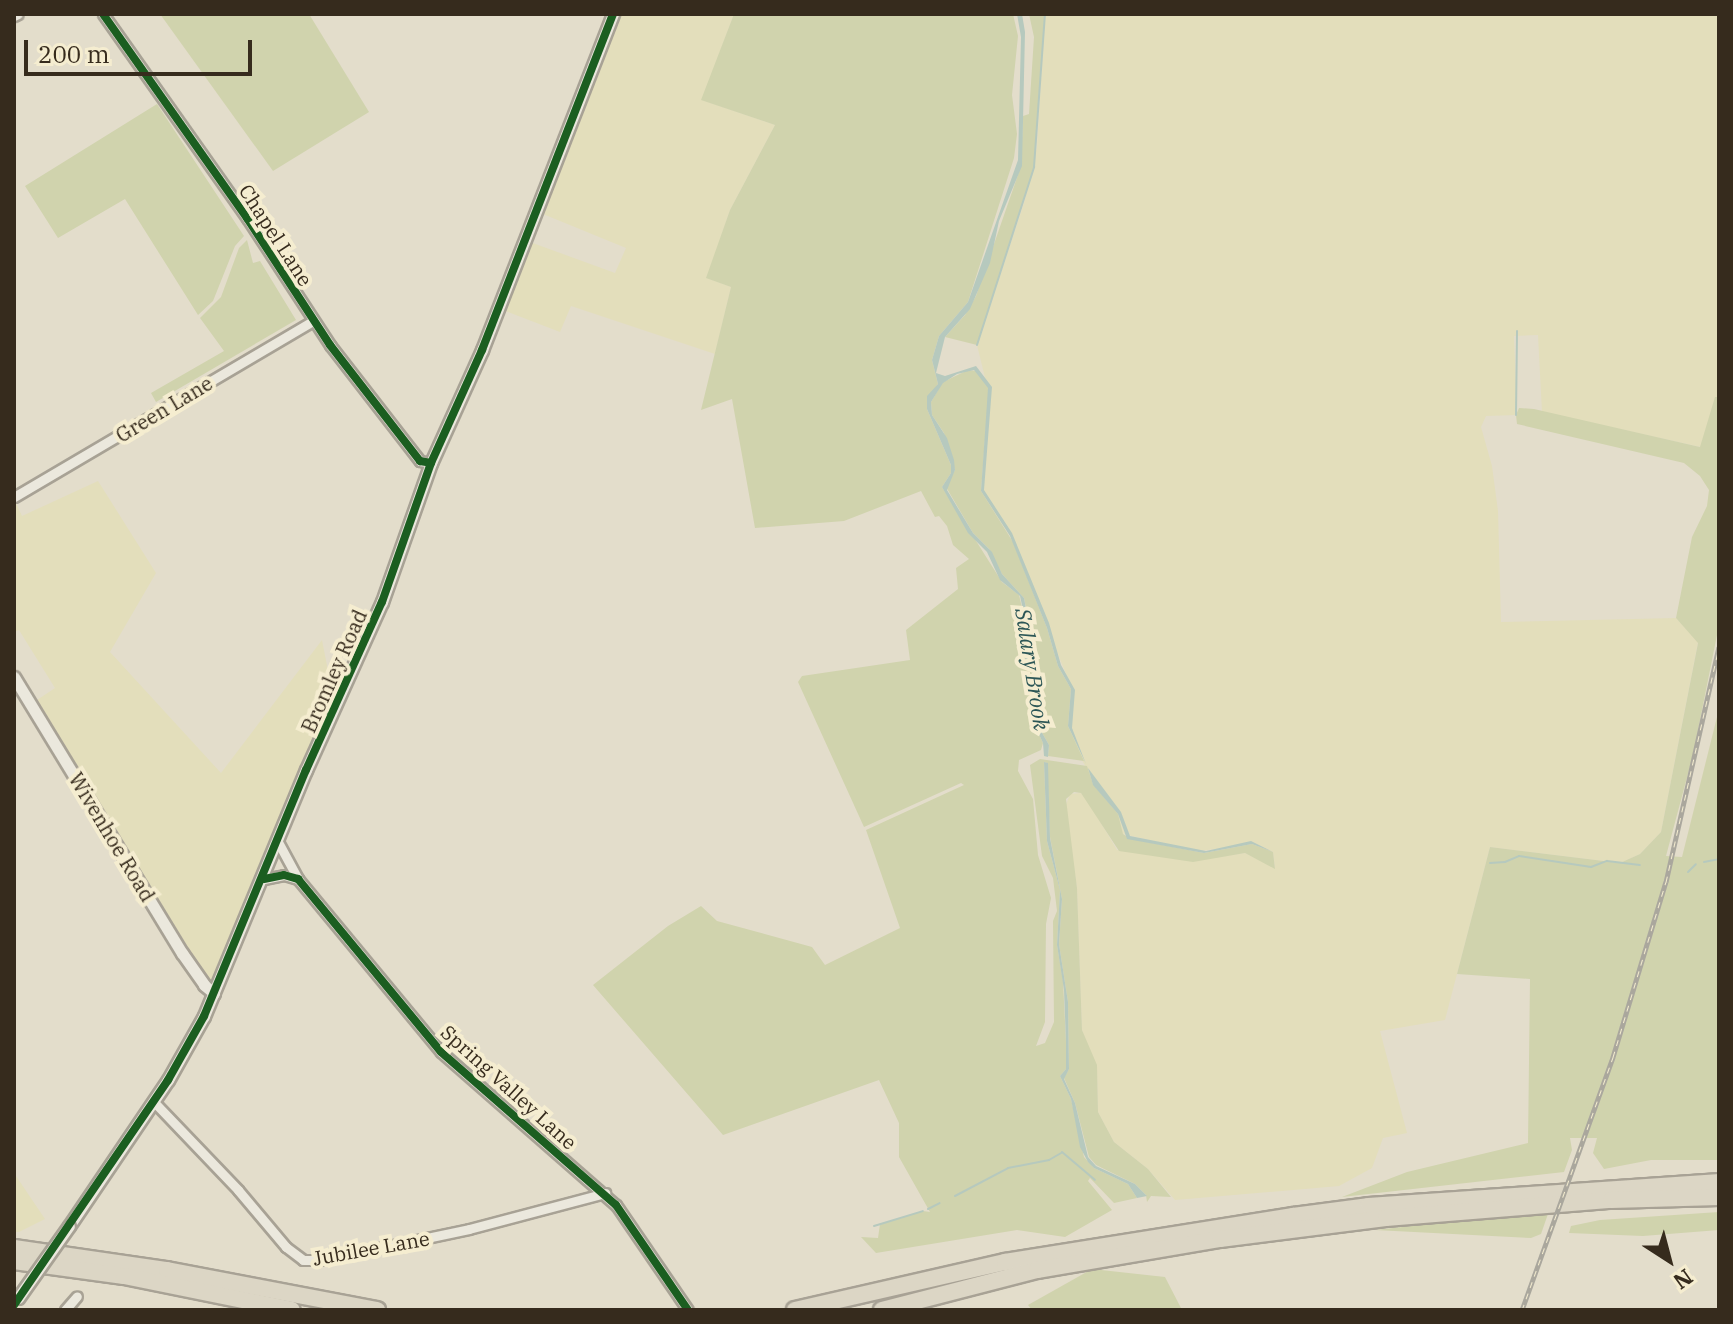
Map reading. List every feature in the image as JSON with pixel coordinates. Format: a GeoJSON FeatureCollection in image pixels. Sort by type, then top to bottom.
{"type":"FeatureCollection","features":[{"type":"Feature","properties":{"kind":"highway"},"geometry":{"type":"LineString","coordinates":[[795,1310],[1005,1262],[1264,1220],[1369,1206],[1719,1182]]}},
{"type":"Feature","properties":{"kind":"highway"},"geometry":{"type":"LineString","coordinates":[[882,1310],[1037,1270],[1220,1239],[1386,1218],[1611,1200],[1719,1197]]}},
{"type":"Feature","properties":{"kind":"highway"},"geometry":{"type":"LineString","coordinates":[[14,1248],[167,1270],[377,1310]]}},
{"type":"Feature","properties":{"kind":"highway"},"geometry":{"type":"LineString","coordinates":[[14,1261],[124,1276],[292,1310]]}},
{"type":"Feature","properties":{"kind":"street","name":"Chapel Lane"},"geometry":{"type":"LineString","coordinates":[[103,14],[247,218],[313,321],[420,461],[431,463]]}},
{"type":"Feature","properties":{"kind":"street","name":"Bromley Road"},"geometry":{"type":"LineString","coordinates":[[16,1301],[154,1102],[188,1048],[214,993],[264,879],[306,770],[382,602],[431,463],[482,350],[613,14]]}},
{"type":"Feature","properties":{"kind":"street","name":"Green Lane"},"geometry":{"type":"LineString","coordinates":[[14,497],[313,321]]}},
{"type":"Feature","properties":{"kind":"street","name":"Wivenhoe Road"},"geometry":{"type":"LineString","coordinates":[[14,677],[182,953],[204,985],[214,993]]}},
{"type":"Feature","properties":{"kind":"street","name":"Spring Valley Lane"},"geometry":{"type":"LineString","coordinates":[[278,842],[298,879],[441,1052],[605,1193],[688,1310]]}},
{"type":"Feature","properties":{"kind":"street"},"geometry":{"type":"LineString","coordinates":[[264,879],[282,875],[298,879]]}},
{"type":"Feature","properties":{"kind":"street","name":"Jubilee Lane"},"geometry":{"type":"LineString","coordinates":[[154,1102],[238,1190],[286,1247],[303,1260],[322,1260],[457,1232],[605,1193]]}},
{"type":"Feature","properties":{"kind":"street"},"geometry":{"type":"LineString","coordinates":[[65,1310],[77,1296]]}},
{"type":"Feature","properties":{"kind":"shaded area"},"geometry":{"type":"Polygon","coordinates":[[[620,14],[734,14],[702,100],[775,125],[730,210],[707,278],[731,287],[715,354],[571,306],[560,332],[503,310],[530,242],[615,273],[626,248],[543,214],[620,14]]]}},
{"type":"Feature","properties":{"kind":"shaded area"},"geometry":{"type":"Polygon","coordinates":[[[1017,14],[1022,14],[1025,32],[1022,166],[999,221],[990,263],[970,309],[945,337],[936,373],[945,376],[976,366],[992,387],[984,490],[1012,533],[1049,623],[1061,665],[1075,690],[1072,728],[1086,764],[1068,726],[1071,689],[1058,666],[1047,628],[1010,536],[981,491],[988,388],[974,370],[957,374],[943,383],[931,402],[932,415],[947,438],[954,460],[955,470],[947,490],[973,533],[992,552],[1002,574],[1024,598],[1031,635],[1029,661],[1039,682],[1041,731],[1049,745],[1048,757],[1044,756],[1043,743],[1036,728],[1035,679],[1025,658],[1027,628],[1020,596],[1000,580],[987,552],[968,533],[942,487],[951,473],[951,465],[927,409],[927,396],[938,384],[932,360],[939,336],[968,302],[1018,160],[1021,37],[1017,14]]]}},
{"type":"Feature","properties":{"kind":"shaded area"},"geometry":{"type":"Polygon","coordinates":[[[1045,14],[1719,14],[1719,397],[1715,398],[1701,447],[1542,412],[1538,335],[1514,336],[1517,415],[1486,416],[1481,427],[1492,466],[1498,511],[1501,622],[1676,618],[1698,642],[1661,832],[1640,854],[1620,863],[1490,847],[1445,1020],[1380,1031],[1407,1133],[1383,1138],[1372,1168],[1339,1186],[1175,1200],[1148,1169],[1114,1142],[1098,1112],[1097,1072],[1082,1030],[1077,888],[1065,807],[1070,794],[1081,793],[1117,850],[1217,857],[1245,853],[1275,868],[1273,852],[1255,845],[1197,851],[1123,834],[1077,751],[1068,724],[1071,689],[1068,679],[1010,536],[982,494],[989,394],[977,345],[1024,203],[1037,147],[1045,14]]]}},
{"type":"Feature","properties":{"kind":"shaded area"},"geometry":{"type":"Polygon","coordinates":[[[98,481],[156,573],[110,652],[221,773],[322,640],[332,691],[214,993],[208,989],[31,704],[55,688],[19,630],[14,632],[14,499],[22,516],[98,481]]]}},
{"type":"Feature","properties":{"kind":"shaded area"},"geometry":{"type":"Polygon","coordinates":[[[1044,762],[1048,763],[1050,838],[1062,899],[1059,944],[1068,1002],[1069,1069],[1064,1079],[1075,1103],[1088,1157],[1096,1166],[1135,1184],[1147,1196],[1137,1198],[1128,1184],[1088,1162],[1080,1147],[1071,1099],[1060,1076],[1066,1069],[1066,1042],[1064,990],[1057,945],[1060,890],[1047,841],[1044,762]]]}},
{"type":"Feature","properties":{"kind":"shaded area"},"geometry":{"type":"Polygon","coordinates":[[[1088,768],[1121,812],[1130,836],[1206,851],[1251,841],[1273,852],[1252,844],[1204,853],[1127,839],[1118,814],[1093,785],[1088,768]]]}},
{"type":"Feature","properties":{"kind":"shaded area"},"geometry":{"type":"Polygon","coordinates":[[[14,1173],[45,1219],[19,1232],[14,1232],[14,1173]]]}},
{"type":"Feature","properties":{"kind":"green space"},"geometry":{"type":"Polygon","coordinates":[[[160,14],[309,14],[369,112],[273,171],[160,14]]]}},
{"type":"Feature","properties":{"kind":"green space"},"geometry":{"type":"Polygon","coordinates":[[[734,14],[1013,14],[1018,36],[1012,95],[1017,134],[1014,158],[968,302],[939,336],[932,360],[938,384],[927,399],[927,409],[951,465],[951,473],[942,487],[1002,582],[1019,595],[1027,628],[1025,657],[1035,679],[1036,728],[1043,743],[1041,750],[1019,760],[1018,771],[1033,799],[1038,855],[1051,898],[1046,924],[1045,1022],[1036,1046],[1045,1043],[1054,1022],[1053,921],[1057,911],[1053,878],[1042,856],[1030,765],[1040,759],[1087,766],[1093,784],[1118,814],[1123,834],[1131,839],[1204,853],[1252,844],[1273,852],[1275,869],[1245,853],[1193,862],[1119,851],[1081,793],[1074,792],[1066,799],[1077,888],[1082,1030],[1097,1065],[1098,1112],[1114,1142],[1148,1169],[1171,1197],[1151,1196],[1147,1202],[1146,1195],[1135,1184],[1096,1165],[1089,1157],[1075,1103],[1064,1078],[1069,1069],[1068,1002],[1059,944],[1062,899],[1050,837],[1047,763],[1044,762],[1047,841],[1060,890],[1057,945],[1063,981],[1066,1069],[1060,1076],[1071,1099],[1084,1157],[1094,1168],[1128,1184],[1137,1198],[1114,1203],[1090,1178],[1088,1181],[1112,1210],[1065,1237],[1017,1230],[876,1253],[861,1237],[878,1238],[880,1224],[923,1211],[930,1212],[899,1157],[899,1123],[879,1080],[723,1135],[593,985],[668,926],[701,906],[717,921],[812,947],[825,965],[900,928],[866,830],[964,785],[961,783],[864,827],[798,682],[802,676],[910,660],[906,630],[958,589],[956,568],[969,559],[953,545],[947,526],[939,516],[935,517],[921,491],[844,521],[755,528],[732,399],[701,410],[731,287],[706,278],[730,210],[775,125],[701,100],[734,14]]]}},
{"type":"Feature","properties":{"kind":"green space"},"geometry":{"type":"Polygon","coordinates":[[[1029,14],[1045,14],[1034,167],[977,345],[945,337],[965,315],[976,296],[1021,166],[1023,116],[1029,114],[1034,37],[1029,14]]]}},
{"type":"Feature","properties":{"kind":"green space"},"geometry":{"type":"Polygon","coordinates":[[[157,104],[244,236],[235,246],[213,301],[198,315],[125,199],[58,238],[25,186],[157,104]]]}},
{"type":"Feature","properties":{"kind":"green space"},"geometry":{"type":"Polygon","coordinates":[[[247,240],[253,263],[260,261],[296,320],[156,402],[151,393],[224,351],[200,318],[221,297],[239,248],[247,240]]]}},
{"type":"Feature","properties":{"kind":"green space"},"geometry":{"type":"Polygon","coordinates":[[[968,370],[977,371],[989,388],[981,491],[1013,542],[1047,628],[1058,666],[1071,689],[1068,726],[1084,761],[1048,756],[1049,745],[1041,731],[1037,677],[1029,661],[1030,627],[1024,598],[1002,574],[989,549],[973,533],[946,487],[955,470],[944,433],[932,415],[931,402],[943,382],[968,370]]]}},
{"type":"Feature","properties":{"kind":"green space"},"geometry":{"type":"Polygon","coordinates":[[[1715,397],[1719,397],[1719,625],[1693,755],[1666,856],[1682,857],[1719,709],[1719,1160],[1651,1160],[1604,1169],[1593,1153],[1597,1138],[1570,1138],[1572,1150],[1564,1172],[1342,1197],[1407,1172],[1528,1143],[1530,979],[1457,974],[1490,847],[1620,863],[1640,854],[1661,832],[1698,643],[1676,618],[1692,537],[1707,506],[1709,490],[1700,476],[1684,463],[1517,424],[1519,408],[1700,447],[1715,397]]]}},
{"type":"Feature","properties":{"kind":"green space"},"geometry":{"type":"Polygon","coordinates":[[[1549,1211],[1541,1234],[1531,1238],[1375,1230],[1549,1211]]]}},
{"type":"Feature","properties":{"kind":"green space"},"geometry":{"type":"Polygon","coordinates":[[[1719,1212],[1719,1230],[1643,1236],[1569,1233],[1571,1226],[1600,1220],[1719,1212]]]}},
{"type":"Feature","properties":{"kind":"green space"},"geometry":{"type":"Polygon","coordinates":[[[1092,1269],[1165,1277],[1182,1310],[1032,1310],[1028,1305],[1092,1269]]]}},
{"type":"Feature","properties":{"kind":"waterway"},"geometry":{"type":"LineString","coordinates":[[977,345],[1034,167],[1045,14]]}},
{"type":"Feature","properties":{"kind":"waterway"},"geometry":{"type":"LineString","coordinates":[[1516,415],[1517,331]]}},
{"type":"Feature","properties":{"kind":"waterway"},"geometry":{"type":"LineString","coordinates":[[1490,863],[1505,862],[1519,856],[1591,867],[1607,861],[1640,865]]}},
{"type":"Feature","properties":{"kind":"waterway"},"geometry":{"type":"LineString","coordinates":[[1704,862],[1719,859]]}},
{"type":"Feature","properties":{"kind":"waterway"},"geometry":{"type":"LineString","coordinates":[[1688,872],[1696,864]]}},
{"type":"Feature","properties":{"kind":"waterway"},"geometry":{"type":"LineString","coordinates":[[1062,1152],[1095,1180]]}},
{"type":"Feature","properties":{"kind":"waterway"},"geometry":{"type":"LineString","coordinates":[[955,1196],[1008,1168],[1049,1160],[1061,1153]]}},
{"type":"Feature","properties":{"kind":"waterway"},"geometry":{"type":"LineString","coordinates":[[928,1209],[940,1203]]}},
{"type":"Feature","properties":{"kind":"waterway"},"geometry":{"type":"LineString","coordinates":[[874,1226],[923,1211]]}},
{"type":"Feature","properties":{"kind":"railway"},"geometry":{"type":"LineString","coordinates":[[1522,1310],[1613,1057],[1666,882],[1719,647]]}},
{"type":"Feature","properties":{"kind":"cycle path"},"geometry":{"type":"LineString","coordinates":[[103,14],[247,218],[330,345],[420,461],[431,463]]}},
{"type":"Feature","properties":{"kind":"cycle path"},"geometry":{"type":"LineString","coordinates":[[14,1305],[168,1080],[204,1016],[306,770],[382,602],[431,463],[482,350],[613,14]]}},
{"type":"Feature","properties":{"kind":"cycle path"},"geometry":{"type":"LineString","coordinates":[[264,879],[284,875],[298,879],[441,1052],[616,1205],[688,1310]]}},
{"type":"Feature","properties":{"kind":"water label","name":"Salary Brook"},"geometry":{"type":"Point","coordinates":[1033,669]}}]}
